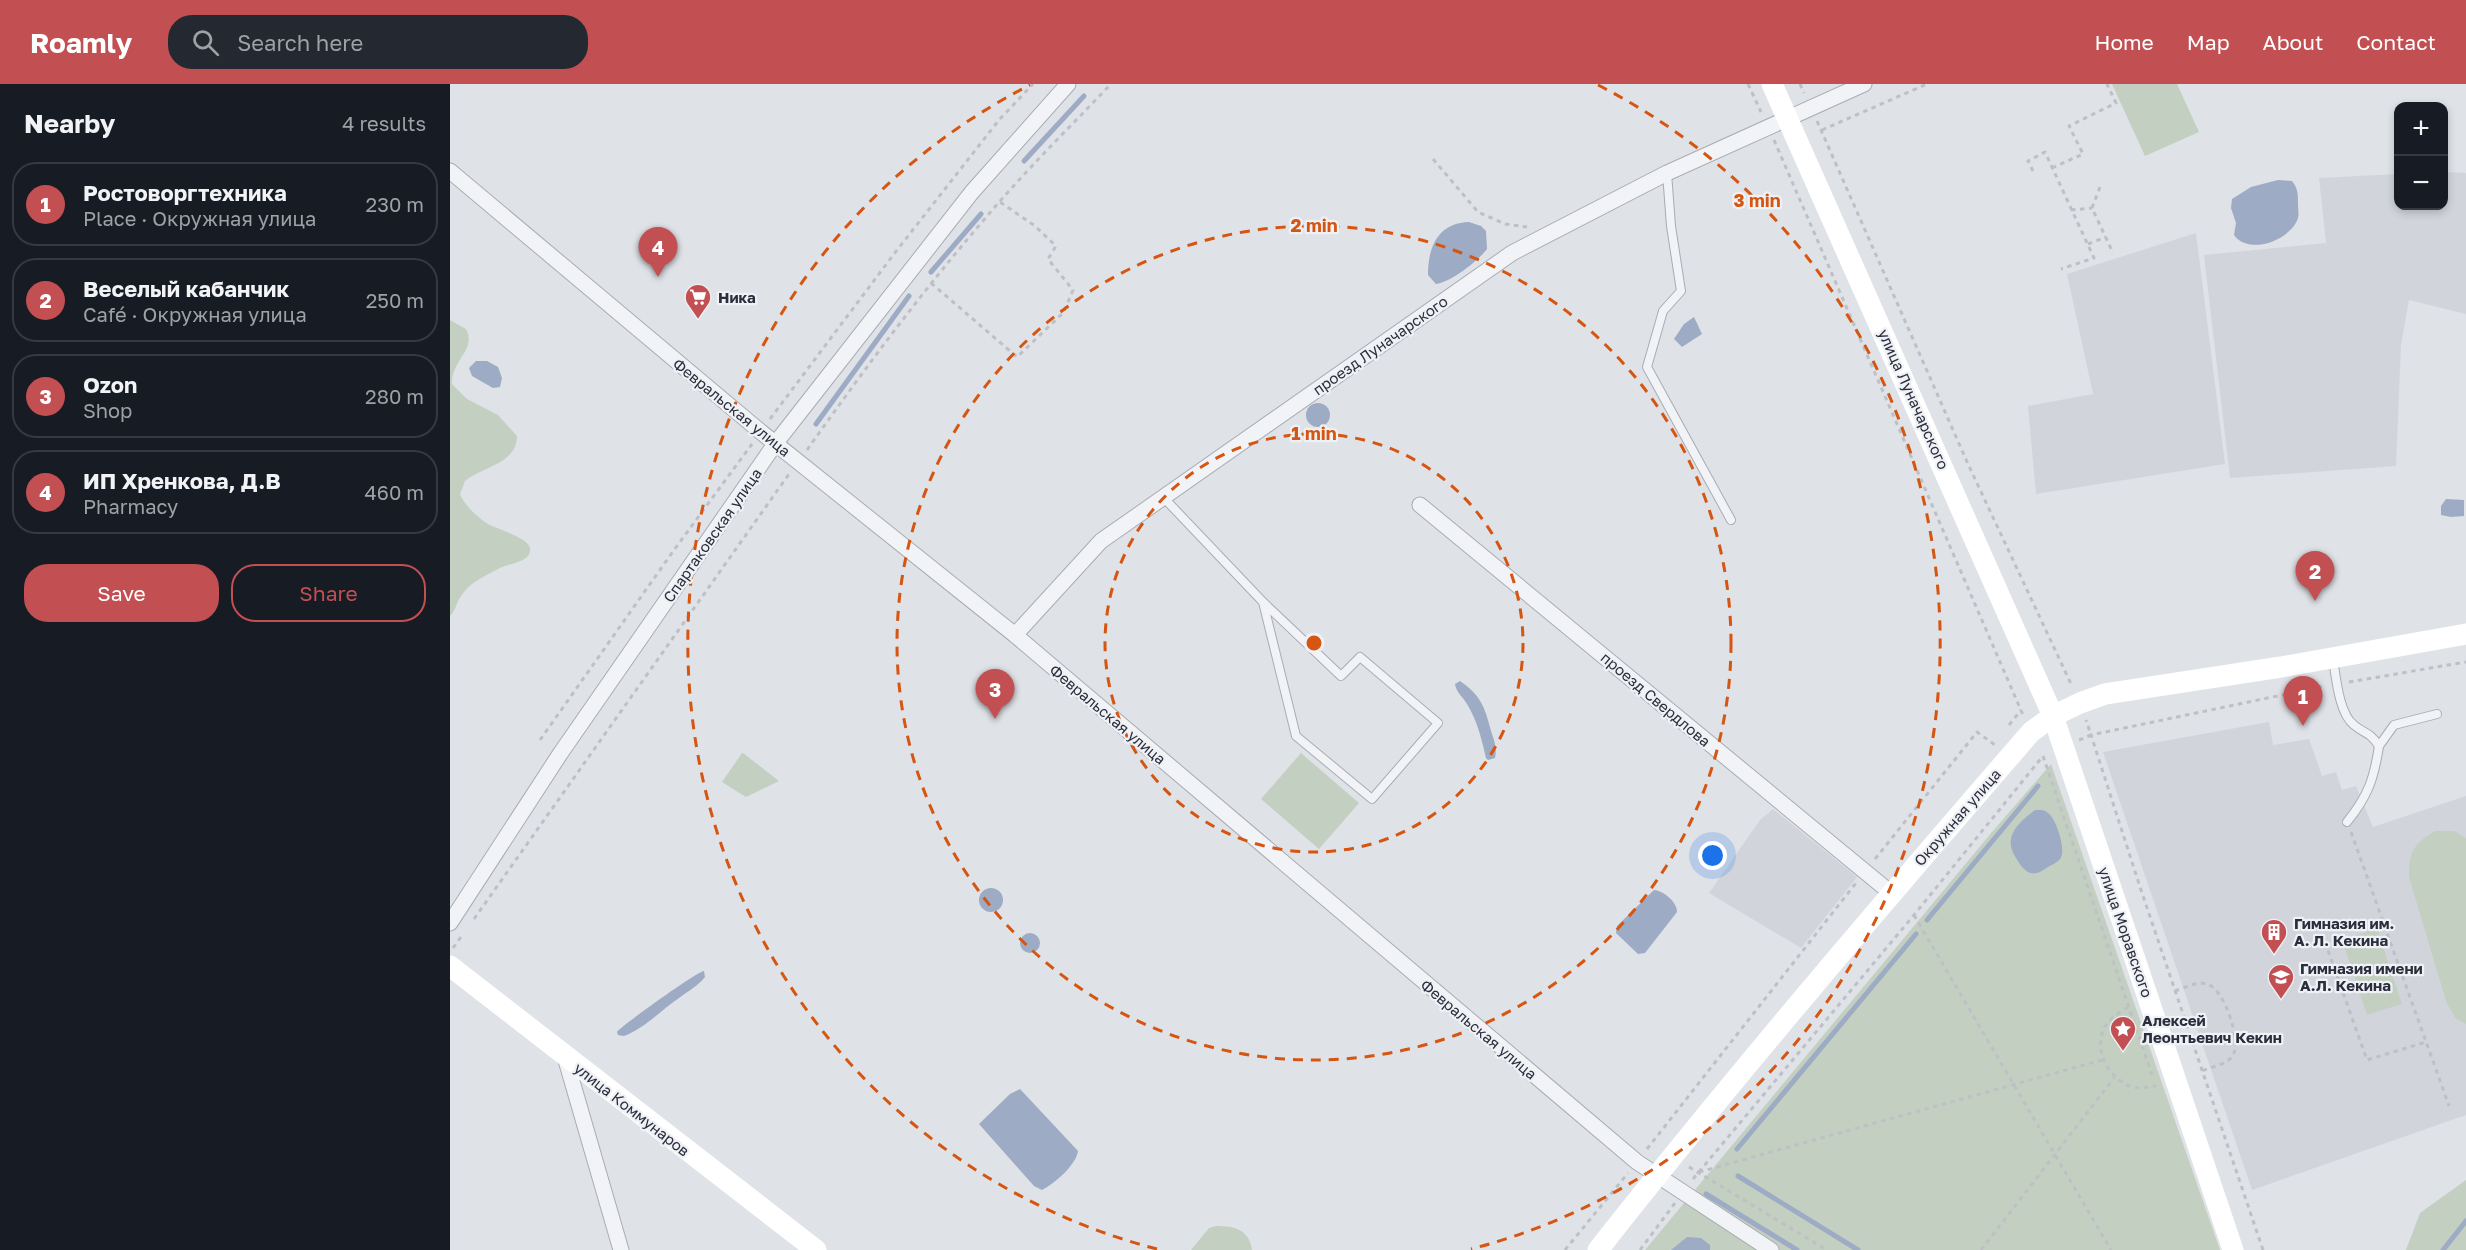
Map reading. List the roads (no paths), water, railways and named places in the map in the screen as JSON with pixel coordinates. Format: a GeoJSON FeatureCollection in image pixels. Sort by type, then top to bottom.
{"type":"FeatureCollection","features":[{"type":"Feature","properties":{"kind":"street","name":"Спартаковская улица"},"geometry":{"type":"LineString","coordinates":[[450,923],[560,754],[775,444],[972,192],[1068,84]]}},
{"type":"Feature","properties":{"kind":"street","name":"улица Луначарского"},"geometry":{"type":"LineString","coordinates":[[1772,84],[2053,716]]}},
{"type":"Feature","properties":{"kind":"street","name":"проезд Луначарского"},"geometry":{"type":"LineString","coordinates":[[1015,635],[1101,541],[1512,253],[1667,173],[1864,84]]}},
{"type":"Feature","properties":{"kind":"street","name":"Февральская улица"},"geometry":{"type":"LineString","coordinates":[[450,171],[775,444],[1015,635],[1637,1162],[1771,1250]]}},
{"type":"Feature","properties":{"kind":"street","name":"проезд Свердлова"},"geometry":{"type":"LineString","coordinates":[[1420,505],[1892,893]]}},
{"type":"Feature","properties":{"kind":"street","name":"Окружная улица"},"geometry":{"type":"LineString","coordinates":[[1598,1250],[1656,1176],[1892,893],[2031,732],[2053,716],[2080,703],[2136,688],[2332,658],[2466,634]]}},
{"type":"Feature","properties":{"kind":"street","name":"улица Моравского"},"geometry":{"type":"LineString","coordinates":[[2053,716],[2233,1250]]}},
{"type":"Feature","properties":{"kind":"street","name":"улица Коммунаров"},"geometry":{"type":"LineString","coordinates":[[450,966],[816,1250]]}},
{"type":"Feature","properties":{"kind":"street"},"geometry":{"type":"LineString","coordinates":[[565,1057],[621,1250]]}},
{"type":"Feature","properties":{"kind":"lane"},"geometry":{"type":"LineString","coordinates":[[1667,173],[1671,226],[1682,291],[1663,311],[1647,367],[1731,520]]}},
{"type":"Feature","properties":{"kind":"lane"},"geometry":{"type":"LineString","coordinates":[[1163,497],[1263,602],[1341,676],[1360,657],[1438,723],[1372,799],[1296,736],[1263,602]]}},
{"type":"Feature","properties":{"kind":"lane"},"geometry":{"type":"LineString","coordinates":[[2332,658],[2345,715],[2354,725],[2371,734],[2379,746]]}},
{"type":"Feature","properties":{"kind":"lane"},"geometry":{"type":"LineString","coordinates":[[2347,822],[2362,804],[2372,784],[2379,746],[2394,725],[2437,714]]}},
{"type":"Feature","properties":{"kind":"water"},"geometry":{"type":"Polygon","coordinates":[[[2278,180],[2292,181],[2297,189],[2298,218],[2294,226],[2279,239],[2269,243],[2259,245],[2241,241],[2234,235],[2236,223],[2231,208],[2232,199],[2251,187],[2278,180]]]}},
{"type":"Feature","properties":{"kind":"water"},"geometry":{"type":"Polygon","coordinates":[[[1469,222],[1481,226],[1486,231],[1487,249],[1464,270],[1436,284],[1428,275],[1428,265],[1436,239],[1449,227],[1469,222]]]}},
{"type":"Feature","properties":{"kind":"water"},"geometry":{"type":"Polygon","coordinates":[[[1694,317],[1702,334],[1682,347],[1674,339],[1684,324],[1694,317]]]}},
{"type":"Feature","properties":{"kind":"water"},"geometry":{"type":"Polygon","coordinates":[[[476,361],[487,361],[498,367],[502,378],[500,387],[493,388],[472,376],[469,368],[476,361]]]}},
{"type":"Feature","properties":{"kind":"water"},"geometry":{"type":"Polygon","coordinates":[[[1318,403],[1323,404],[1329,410],[1329,420],[1323,426],[1318,427],[1313,426],[1307,420],[1306,415],[1307,410],[1313,404],[1318,403]]]}},
{"type":"Feature","properties":{"kind":"water"},"geometry":{"type":"Polygon","coordinates":[[[2446,499],[2464,500],[2464,516],[2441,515],[2441,506],[2446,499]]]}},
{"type":"Feature","properties":{"kind":"water"},"geometry":{"type":"Polygon","coordinates":[[[1460,681],[1474,693],[1482,704],[1495,743],[1495,758],[1488,760],[1486,758],[1474,717],[1456,687],[1455,684],[1460,681]]]}},
{"type":"Feature","properties":{"kind":"water"},"geometry":{"type":"Polygon","coordinates":[[[2035,810],[2045,811],[2054,821],[2060,835],[2062,855],[2059,860],[2041,872],[2034,873],[2028,872],[2016,858],[2012,850],[2011,837],[2018,825],[2035,810]]]}},
{"type":"Feature","properties":{"kind":"water"},"geometry":{"type":"Polygon","coordinates":[[[991,888],[999,892],[1003,900],[999,908],[991,912],[983,908],[979,900],[983,892],[991,888]]]}},
{"type":"Feature","properties":{"kind":"water"},"geometry":{"type":"Polygon","coordinates":[[[1654,890],[1662,892],[1669,898],[1675,904],[1677,912],[1645,953],[1638,954],[1616,933],[1617,926],[1654,890]]]}},
{"type":"Feature","properties":{"kind":"water"},"geometry":{"type":"Polygon","coordinates":[[[1030,933],[1037,936],[1040,943],[1037,950],[1030,953],[1023,950],[1020,943],[1023,936],[1030,933]]]}},
{"type":"Feature","properties":{"kind":"water"},"geometry":{"type":"Polygon","coordinates":[[[704,971],[705,977],[699,983],[646,1024],[632,1033],[624,1036],[618,1035],[617,1032],[645,1010],[704,971]]]}},
{"type":"Feature","properties":{"kind":"water"},"geometry":{"type":"Polygon","coordinates":[[[1020,1089],[1078,1151],[1064,1173],[1042,1190],[1034,1186],[979,1124],[1010,1094],[1020,1089]]]}},
{"type":"Feature","properties":{"kind":"water"},"geometry":{"type":"Polygon","coordinates":[[[1687,1237],[1701,1238],[1710,1245],[1710,1250],[1671,1250],[1687,1237]]]}},
{"type":"Feature","properties":{"kind":"waterway"},"geometry":{"type":"LineString","coordinates":[[1024,161],[1084,96]]}},
{"type":"Feature","properties":{"kind":"waterway"},"geometry":{"type":"LineString","coordinates":[[931,272],[981,214]]}},
{"type":"Feature","properties":{"kind":"waterway"},"geometry":{"type":"LineString","coordinates":[[816,424],[909,296]]}},
{"type":"Feature","properties":{"kind":"waterway"},"geometry":{"type":"LineString","coordinates":[[1927,920],[2038,786]]}},
{"type":"Feature","properties":{"kind":"waterway"},"geometry":{"type":"LineString","coordinates":[[1737,1149],[1916,934]]}},
{"type":"Feature","properties":{"kind":"waterway"},"geometry":{"type":"LineString","coordinates":[[1738,1176],[1858,1250]]}},
{"type":"Feature","properties":{"kind":"waterway"},"geometry":{"type":"LineString","coordinates":[[1706,1194],[1797,1250]]}},
{"type":"Feature","properties":{"kind":"waterway"},"geometry":{"type":"LineString","coordinates":[[2443,1250],[2466,1221]]}},
{"type":"Feature","properties":{"kind":"place","name":"ИП Хренкова, Д.В"},"geometry":{"type":"Point","coordinates":[658,277]}},
{"type":"Feature","properties":{"kind":"place","name":"Ника"},"geometry":{"type":"Point","coordinates":[698,320]}},
{"type":"Feature","properties":{"kind":"place","name":"Веселый кабанчик"},"geometry":{"type":"Point","coordinates":[2315,601]}},
{"type":"Feature","properties":{"kind":"place","name":"Ozon"},"geometry":{"type":"Point","coordinates":[995,719]}},
{"type":"Feature","properties":{"kind":"place","name":"Ростоворгтехника"},"geometry":{"type":"Point","coordinates":[2303,726]}},
{"type":"Feature","properties":{"kind":"place","name":"Гимназия им. А. Л. Кекина"},"geometry":{"type":"Point","coordinates":[2274,955]}},
{"type":"Feature","properties":{"kind":"place","name":"Гимназия имени А.Л. Кекина"},"geometry":{"type":"Point","coordinates":[2281,1000]}},
{"type":"Feature","properties":{"kind":"place","name":"Алексей Леонтьевич Кекин"},"geometry":{"type":"Point","coordinates":[2123,1052]}}]}
